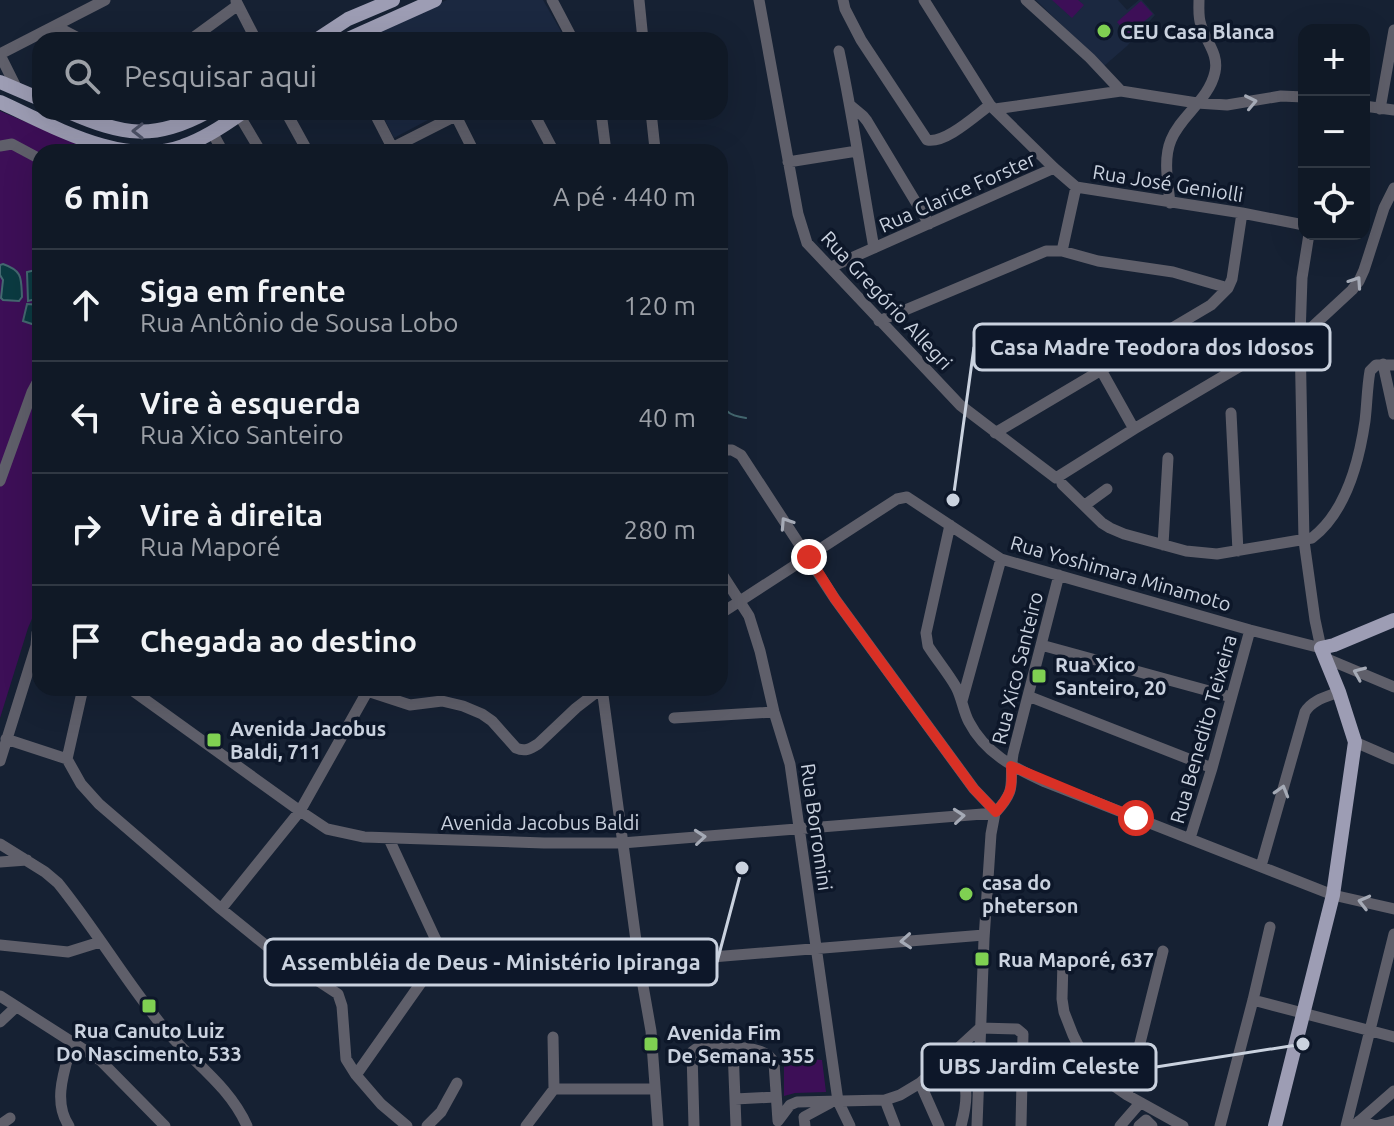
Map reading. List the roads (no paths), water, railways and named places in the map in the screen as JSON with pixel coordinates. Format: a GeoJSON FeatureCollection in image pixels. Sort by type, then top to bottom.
{"type":"FeatureCollection","features":[{"type":"Feature","properties":{"kind":"main road"},"geometry":{"type":"LineString","coordinates":[[336,32],[348,19],[393,0]]}},
{"type":"Feature","properties":{"kind":"main road"},"geometry":{"type":"LineString","coordinates":[[364,32],[435,0]]}},
{"type":"Feature","properties":{"kind":"main road"},"geometry":{"type":"LineString","coordinates":[[0,82],[32,96]]}},
{"type":"Feature","properties":{"kind":"main road"},"geometry":{"type":"LineString","coordinates":[[0,102],[32,116]]}},
{"type":"Feature","properties":{"kind":"main road"},"geometry":{"type":"LineString","coordinates":[[40,120],[96,144]]}},
{"type":"Feature","properties":{"kind":"main road"},"geometry":{"type":"LineString","coordinates":[[87,120],[117,130],[143,132],[162,130],[192,120]]}},
{"type":"Feature","properties":{"kind":"main road"},"geometry":{"type":"LineString","coordinates":[[189,144],[231,120]]}},
{"type":"Feature","properties":{"kind":"main road"},"geometry":{"type":"LineString","coordinates":[[1275,1126],[1333,895],[1355,742],[1323,653],[1394,620]]}},
{"type":"Feature","properties":{"kind":"street"},"geometry":{"type":"LineString","coordinates":[[44,32],[105,0]]}},
{"type":"Feature","properties":{"kind":"street"},"geometry":{"type":"LineString","coordinates":[[552,0],[569,32]]}},
{"type":"Feature","properties":{"kind":"street"},"geometry":{"type":"LineString","coordinates":[[639,0],[642,32]]}},
{"type":"Feature","properties":{"kind":"street","name":"Rua Gregório Allegri"},"geometry":{"type":"LineString","coordinates":[[759,0],[788,162],[807,243],[960,405],[1059,481],[1102,523],[1124,534],[1202,554],[1304,541]]}},
{"type":"Feature","properties":{"kind":"street"},"geometry":{"type":"LineString","coordinates":[[843,0],[861,40],[927,140],[939,140],[992,107],[1121,91],[1197,103],[1238,105],[1281,96],[1298,97]]}},
{"type":"Feature","properties":{"kind":"street","name":"Rua José Geniolli"},"geometry":{"type":"LineString","coordinates":[[924,0],[992,107],[1076,187],[1298,224]]}},
{"type":"Feature","properties":{"kind":"street"},"geometry":{"type":"LineString","coordinates":[[1026,0],[1121,91]]}},
{"type":"Feature","properties":{"kind":"street"},"geometry":{"type":"LineString","coordinates":[[1170,203],[1168,149],[1176,130],[1209,89],[1216,71],[1216,60],[1201,26],[1199,0]]}},
{"type":"Feature","properties":{"kind":"street"},"geometry":{"type":"LineString","coordinates":[[200,32],[237,2],[252,32]]}},
{"type":"Feature","properties":{"kind":"street"},"geometry":{"type":"LineString","coordinates":[[55,26],[67,32]]}},
{"type":"Feature","properties":{"kind":"street"},"geometry":{"type":"LineString","coordinates":[[1380,109],[1394,30]]}},
{"type":"Feature","properties":{"kind":"street"},"geometry":{"type":"LineString","coordinates":[[17,89],[0,55],[32,38]]}},
{"type":"Feature","properties":{"kind":"street"},"geometry":{"type":"LineString","coordinates":[[839,51],[874,248]]}},
{"type":"Feature","properties":{"kind":"street"},"geometry":{"type":"LineString","coordinates":[[851,106],[867,121],[929,224]]}},
{"type":"Feature","properties":{"kind":"street"},"geometry":{"type":"LineString","coordinates":[[1370,107],[1394,110]]}},
{"type":"Feature","properties":{"kind":"street"},"geometry":{"type":"LineString","coordinates":[[244,120],[257,144]]}},
{"type":"Feature","properties":{"kind":"street"},"geometry":{"type":"LineString","coordinates":[[290,120],[304,144]]}},
{"type":"Feature","properties":{"kind":"street"},"geometry":{"type":"LineString","coordinates":[[378,120],[391,144]]}},
{"type":"Feature","properties":{"kind":"street"},"geometry":{"type":"LineString","coordinates":[[405,144],[449,120]]}},
{"type":"Feature","properties":{"kind":"street"},"geometry":{"type":"LineString","coordinates":[[462,120],[471,144]]}},
{"type":"Feature","properties":{"kind":"street"},"geometry":{"type":"LineString","coordinates":[[537,120],[550,144]]}},
{"type":"Feature","properties":{"kind":"street"},"geometry":{"type":"LineString","coordinates":[[602,120],[605,144]]}},
{"type":"Feature","properties":{"kind":"street"},"geometry":{"type":"LineString","coordinates":[[652,120],[654,144]]}},
{"type":"Feature","properties":{"kind":"street"},"geometry":{"type":"LineString","coordinates":[[212,132],[219,144]]}},
{"type":"Feature","properties":{"kind":"street"},"geometry":{"type":"LineString","coordinates":[[0,146],[12,144],[32,155]]}},
{"type":"Feature","properties":{"kind":"street"},"geometry":{"type":"LineString","coordinates":[[788,162],[857,151]]}},
{"type":"Feature","properties":{"kind":"street","name":"Rua Clarice Forster"},"geometry":{"type":"LineString","coordinates":[[831,267],[1054,168]]}},
{"type":"Feature","properties":{"kind":"street"},"geometry":{"type":"LineString","coordinates":[[1062,251],[1076,187]]}},
{"type":"Feature","properties":{"kind":"street"},"geometry":{"type":"LineString","coordinates":[[1059,481],[1134,429],[1271,348],[1311,328],[1359,281],[1394,188]]}},
{"type":"Feature","properties":{"kind":"street"},"geometry":{"type":"LineString","coordinates":[[995,433],[1211,305],[1228,288],[1235,271],[1242,213]]}},
{"type":"Feature","properties":{"kind":"street"},"geometry":{"type":"LineString","coordinates":[[1308,240],[1302,278],[1300,336],[1304,541],[1323,653]]}},
{"type":"Feature","properties":{"kind":"street"},"geometry":{"type":"LineString","coordinates":[[879,321],[1040,252],[1062,251],[1098,261],[1173,272],[1228,288]]}},
{"type":"Feature","properties":{"kind":"street"},"geometry":{"type":"LineString","coordinates":[[1304,541],[1320,532],[1342,501],[1363,433],[1370,371],[1376,365],[1388,364],[1394,414]]}},
{"type":"Feature","properties":{"kind":"street"},"geometry":{"type":"LineString","coordinates":[[1101,370],[1134,429]]}},
{"type":"Feature","properties":{"kind":"street"},"geometry":{"type":"LineString","coordinates":[[0,481],[32,392]]}},
{"type":"Feature","properties":{"kind":"street"},"geometry":{"type":"LineString","coordinates":[[1231,413],[1238,551]]}},
{"type":"Feature","properties":{"kind":"street"},"geometry":{"type":"LineString","coordinates":[[728,450],[741,455],[835,599],[974,789],[996,812]]}},
{"type":"Feature","properties":{"kind":"street"},"geometry":{"type":"LineString","coordinates":[[1163,545],[1168,458]]}},
{"type":"Feature","properties":{"kind":"street"},"geometry":{"type":"LineString","coordinates":[[1085,505],[1107,489]]}},
{"type":"Feature","properties":{"kind":"street","name":"Rua Yoshimara Minamoto"},"geometry":{"type":"LineString","coordinates":[[728,609],[902,497],[912,499],[1001,559],[1323,653],[1394,687]]}},
{"type":"Feature","properties":{"kind":"street"},"geometry":{"type":"LineString","coordinates":[[950,525],[926,640],[955,686],[965,715],[976,734],[998,757],[1045,782],[1333,895],[1394,909]]}},
{"type":"Feature","properties":{"kind":"street"},"geometry":{"type":"LineString","coordinates":[[962,702],[1001,559]]}},
{"type":"Feature","properties":{"kind":"street","name":"Rua Xico Santeiro"},"geometry":{"type":"LineString","coordinates":[[977,1126],[991,834],[996,812],[1011,791],[1011,766],[1059,575]]}},
{"type":"Feature","properties":{"kind":"street","name":"Rua Borromini"},"geometry":{"type":"LineString","coordinates":[[728,582],[749,616],[790,764],[835,1101],[850,1126]]}},
{"type":"Feature","properties":{"kind":"street","name":"Rua Benedito Teixeira"},"geometry":{"type":"LineString","coordinates":[[1190,838],[1250,630]]}},
{"type":"Feature","properties":{"kind":"street"},"geometry":{"type":"LineString","coordinates":[[1041,645],[1231,697]]}},
{"type":"Feature","properties":{"kind":"street"},"geometry":{"type":"LineString","coordinates":[[0,761],[32,663]]}},
{"type":"Feature","properties":{"kind":"street"},"geometry":{"type":"LineString","coordinates":[[1261,866],[1305,712],[1316,701],[1339,692]]}},
{"type":"Feature","properties":{"kind":"street"},"geometry":{"type":"LineString","coordinates":[[81,696],[67,759],[81,784],[99,804],[221,909],[274,952],[338,994],[342,1006],[345,1055],[356,1075],[381,1104],[407,1126]]}},
{"type":"Feature","properties":{"kind":"street","name":"Avenida Jacobus Baldi"},"geometry":{"type":"LineString","coordinates":[[140,696],[300,811],[327,829],[345,834],[389,839],[622,843],[996,812]]}},
{"type":"Feature","properties":{"kind":"street"},"geometry":{"type":"LineString","coordinates":[[221,909],[300,811],[359,696]]}},
{"type":"Feature","properties":{"kind":"street"},"geometry":{"type":"LineString","coordinates":[[381,696],[410,705],[442,701],[463,706],[492,721],[521,750],[538,744],[592,696]]}},
{"type":"Feature","properties":{"kind":"street"},"geometry":{"type":"LineString","coordinates":[[603,696],[651,1031],[658,1126]]}},
{"type":"Feature","properties":{"kind":"street"},"geometry":{"type":"LineString","coordinates":[[1028,696],[1212,768]]}},
{"type":"Feature","properties":{"kind":"street"},"geometry":{"type":"LineString","coordinates":[[674,718],[774,712]]}},
{"type":"Feature","properties":{"kind":"street"},"geometry":{"type":"LineString","coordinates":[[6,739],[67,759]]}},
{"type":"Feature","properties":{"kind":"street"},"geometry":{"type":"LineString","coordinates":[[1355,742],[1394,759]]}},
{"type":"Feature","properties":{"kind":"street"},"geometry":{"type":"LineString","coordinates":[[389,839],[442,953],[464,967],[639,963],[984,935]]}},
{"type":"Feature","properties":{"kind":"street"},"geometry":{"type":"LineString","coordinates":[[0,844],[58,883],[166,1031],[235,1103],[247,1126]]}},
{"type":"Feature","properties":{"kind":"street"},"geometry":{"type":"LineString","coordinates":[[0,862],[27,860]]}},
{"type":"Feature","properties":{"kind":"street"},"geometry":{"type":"LineString","coordinates":[[1220,1126],[1270,927]]}},
{"type":"Feature","properties":{"kind":"street"},"geometry":{"type":"LineString","coordinates":[[1346,1126],[1394,934]]}},
{"type":"Feature","properties":{"kind":"street"},"geometry":{"type":"LineString","coordinates":[[0,945],[68,952],[100,942]]}},
{"type":"Feature","properties":{"kind":"street"},"geometry":{"type":"LineString","coordinates":[[1127,1095],[1163,951]]}},
{"type":"Feature","properties":{"kind":"street"},"geometry":{"type":"LineString","coordinates":[[356,1075],[442,953]]}},
{"type":"Feature","properties":{"kind":"street"},"geometry":{"type":"LineString","coordinates":[[1063,960],[1064,1012],[1081,1052],[1095,1071],[1127,1095],[1183,1126]]}},
{"type":"Feature","properties":{"kind":"street"},"geometry":{"type":"LineString","coordinates":[[0,996],[100,1060],[165,1126]]}},
{"type":"Feature","properties":{"kind":"street"},"geometry":{"type":"LineString","coordinates":[[1253,1000],[1394,1037]]}},
{"type":"Feature","properties":{"kind":"street"},"geometry":{"type":"LineString","coordinates":[[0,1022],[16,1007]]}},
{"type":"Feature","properties":{"kind":"street"},"geometry":{"type":"LineString","coordinates":[[778,1124],[790,1105],[797,1102],[885,1100],[900,1095],[920,1083],[980,1028],[1017,1029],[1023,1034],[1021,1126]]}},
{"type":"Feature","properties":{"kind":"street"},"geometry":{"type":"LineString","coordinates":[[526,1126],[554,1089],[553,1037]]}},
{"type":"Feature","properties":{"kind":"street"},"geometry":{"type":"LineString","coordinates":[[69,1126],[61,1110],[61,1096],[72,1043]]}},
{"type":"Feature","properties":{"kind":"street"},"geometry":{"type":"LineString","coordinates":[[694,1126],[693,1051],[733,1048],[757,1050],[771,1057],[778,1124]]}},
{"type":"Feature","properties":{"kind":"street"},"geometry":{"type":"LineString","coordinates":[[733,1048],[736,1126]]}},
{"type":"Feature","properties":{"kind":"street"},"geometry":{"type":"LineString","coordinates":[[951,1054],[966,1086],[961,1126]]}},
{"type":"Feature","properties":{"kind":"street"},"geometry":{"type":"LineString","coordinates":[[427,1126],[441,1112],[457,1083]]}},
{"type":"Feature","properties":{"kind":"street"},"geometry":{"type":"LineString","coordinates":[[920,1083],[939,1126]]}},
{"type":"Feature","properties":{"kind":"street"},"geometry":{"type":"LineString","coordinates":[[554,1089],[655,1089]]}},
{"type":"Feature","properties":{"kind":"street"},"geometry":{"type":"LineString","coordinates":[[1357,1124],[1394,1091]]}},
{"type":"Feature","properties":{"kind":"street"},"geometry":{"type":"LineString","coordinates":[[735,1099],[775,1097]]}},
{"type":"Feature","properties":{"kind":"street"},"geometry":{"type":"LineString","coordinates":[[885,1100],[895,1126]]}},
{"type":"Feature","properties":{"kind":"street"},"geometry":{"type":"LineString","coordinates":[[805,1126],[804,1117],[835,1101]]}},
{"type":"Feature","properties":{"kind":"street"},"geometry":{"type":"LineString","coordinates":[[1120,1126],[1140,1103]]}},
{"type":"Feature","properties":{"kind":"street"},"geometry":{"type":"LineString","coordinates":[[1139,1126],[1146,1120],[1152,1126]]}},
{"type":"Feature","properties":{"kind":"street"},"geometry":{"type":"LineString","coordinates":[[1357,1124],[1376,1126],[1394,1121]]}},
{"type":"Feature","properties":{"kind":"waterway"},"geometry":{"type":"LineString","coordinates":[[728,412],[746,418]]}},
{"type":"Feature","properties":{"kind":"place","name":"CEU Casa Blanca"},"geometry":{"type":"Point","coordinates":[1104,31]}},
{"type":"Feature","properties":{"kind":"place","name":"Casa Madre Teodora dos Idosos"},"geometry":{"type":"Point","coordinates":[953,500]}},
{"type":"Feature","properties":{"kind":"place","name":"Rua Xico Santeiro, 20"},"geometry":{"type":"Point","coordinates":[1039,676]}},
{"type":"Feature","properties":{"kind":"place","name":"Avenida Jacobus Baldi, 711"},"geometry":{"type":"Point","coordinates":[214,740]}},
{"type":"Feature","properties":{"kind":"place","name":"Assembléia de Deus - Ministério Ipiranga"},"geometry":{"type":"Point","coordinates":[742,868]}},
{"type":"Feature","properties":{"kind":"place","name":"casa do pheterson"},"geometry":{"type":"Point","coordinates":[966,894]}},
{"type":"Feature","properties":{"kind":"place","name":"Rua Maporé, 637"},"geometry":{"type":"Point","coordinates":[982,959]}},
{"type":"Feature","properties":{"kind":"place","name":"Rua Canuto Luiz Do Nascimento, 533"},"geometry":{"type":"Point","coordinates":[149,1006]}},
{"type":"Feature","properties":{"kind":"place","name":"Avenida Fim De Semana, 355"},"geometry":{"type":"Point","coordinates":[651,1044]}},
{"type":"Feature","properties":{"kind":"place","name":"UBS Jardim Celeste"},"geometry":{"type":"Point","coordinates":[1303,1044]}}]}
